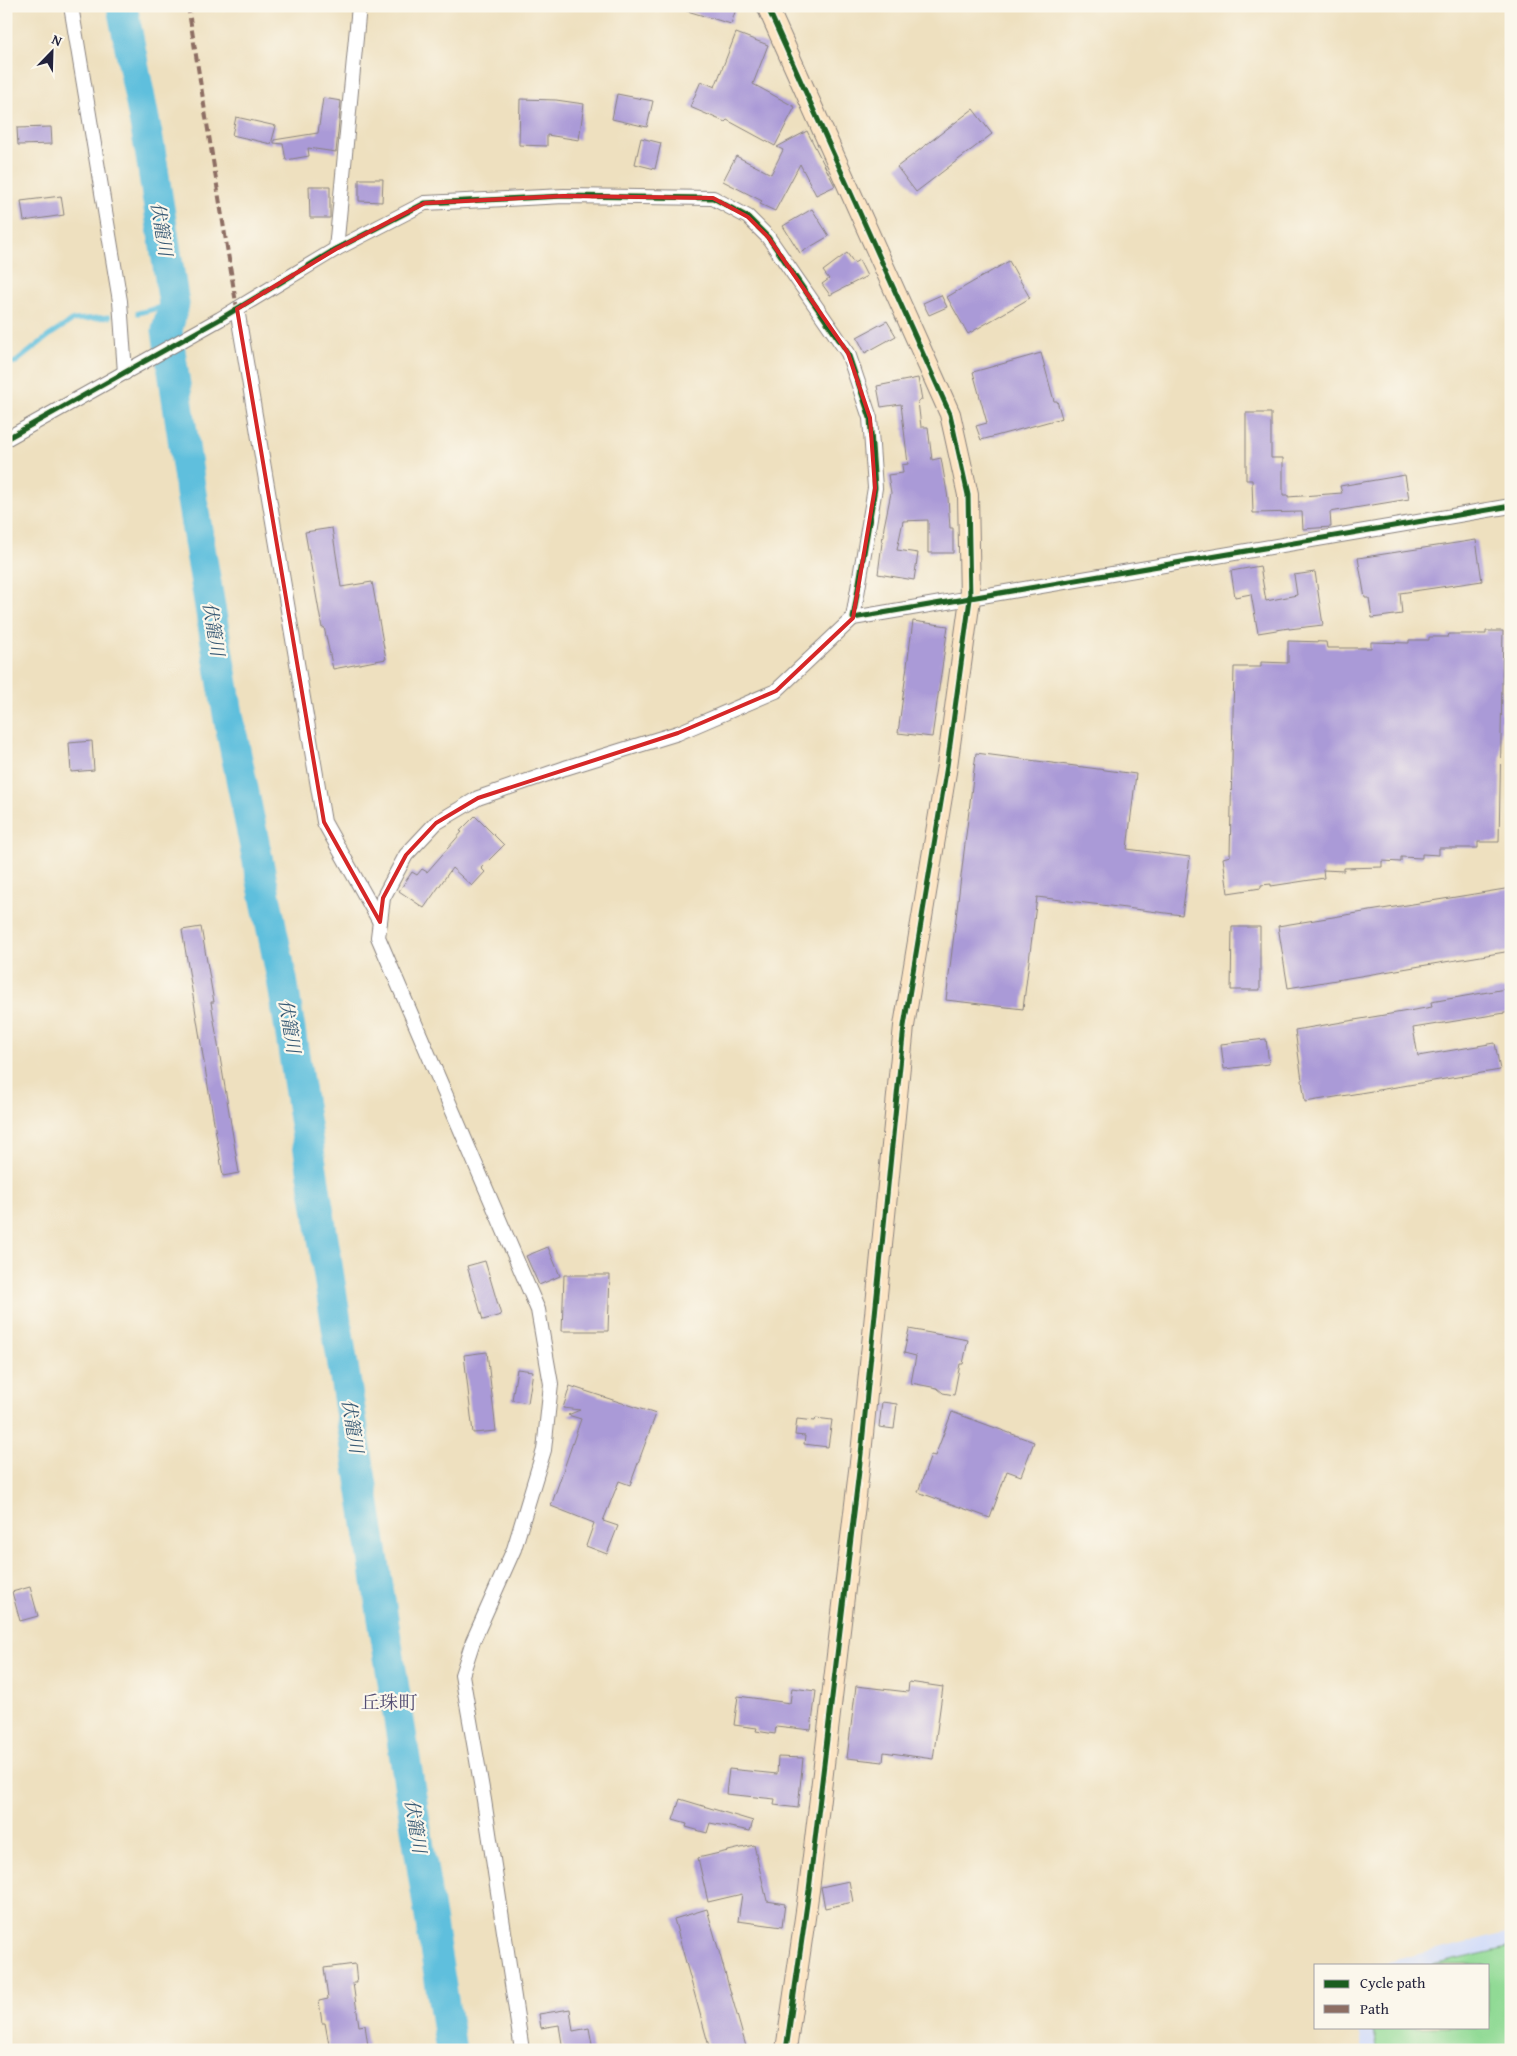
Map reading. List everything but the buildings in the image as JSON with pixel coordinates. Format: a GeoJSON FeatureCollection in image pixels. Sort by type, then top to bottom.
{"type":"FeatureCollection","features":[{"type":"Feature","properties":{"kind":"street"},"geometry":{"type":"LineString","coordinates":[[71,6],[120,301],[125,373]]}},
{"type":"Feature","properties":{"kind":"street"},"geometry":{"type":"LineString","coordinates":[[336,250],[358,6]]}},
{"type":"Feature","properties":{"kind":"street"},"geometry":{"type":"LineString","coordinates":[[767,6],[950,414],[968,495],[970,599],[948,766],[904,1026],[860,1464],[809,1890],[786,2050]]}},
{"type":"Feature","properties":{"kind":"street"},"geometry":{"type":"LineString","coordinates":[[6,440],[220,319],[336,250],[425,203],[564,196],[713,198],[748,217],[768,237],[848,353],[870,418],[875,488],[853,618]]}},
{"type":"Feature","properties":{"kind":"street"},"geometry":{"type":"LineString","coordinates":[[237,309],[324,822],[380,922]]}},
{"type":"Feature","properties":{"kind":"street"},"geometry":{"type":"LineString","coordinates":[[522,2050],[484,1800],[462,1675],[473,1641],[514,1550],[544,1450],[551,1384],[538,1310],[378,937],[383,898],[406,855],[436,823],[478,798],[678,732],[776,691],[853,618],[1511,506]]}},
{"type":"Feature","properties":{"kind":"highlighted area"},"geometry":{"type":"Polygon","coordinates":[[[564,196],[713,198],[748,217],[768,237],[848,353],[870,418],[875,488],[853,618],[776,691],[678,733],[478,798],[436,823],[406,855],[383,898],[380,922],[324,822],[237,309],[336,249],[425,203],[564,196]]]}},
{"type":"Feature","properties":{"kind":"shaded area"},"geometry":{"type":"Polygon","coordinates":[[[1511,1932],[1511,2050],[1363,2050],[1358,2028],[1490,2028],[1490,1964],[1378,1964],[1511,1932]]]}},
{"type":"Feature","properties":{"kind":"green space"},"geometry":{"type":"Polygon","coordinates":[[[1511,1947],[1511,2050],[1378,2050],[1373,2028],[1490,2028],[1490,1964],[1436,1964],[1511,1947]]]}},
{"type":"Feature","properties":{"kind":"waterway","name":"伏籠川"},"geometry":{"type":"LineString","coordinates":[[122,6],[150,150],[174,304],[167,330],[192,500],[229,720],[282,979],[451,2050]]}},
{"type":"Feature","properties":{"kind":"waterway"},"geometry":{"type":"LineString","coordinates":[[138,313],[174,304]]}},
{"type":"Feature","properties":{"kind":"waterway"},"geometry":{"type":"LineString","coordinates":[[6,364],[16,362],[50,335],[73,320],[109,317]]}},
{"type":"Feature","properties":{"kind":"marked path"},"geometry":{"type":"LineString","coordinates":[[188,6],[237,309]]}},
{"type":"Feature","properties":{"kind":"cycle path"},"geometry":{"type":"LineString","coordinates":[[767,6],[950,414],[968,495],[970,599],[947,766],[904,1026],[861,1454],[809,1890],[786,2050]]}},
{"type":"Feature","properties":{"kind":"cycle path"},"geometry":{"type":"LineString","coordinates":[[6,439],[220,319],[336,249],[425,203],[564,196],[713,198],[748,217],[768,237],[848,353],[870,418],[875,488],[853,618],[1511,506]]}},
{"type":"Feature","properties":{"kind":"district","name":"丘珠町"},"geometry":{"type":"Point","coordinates":[389,1702]}}]}
